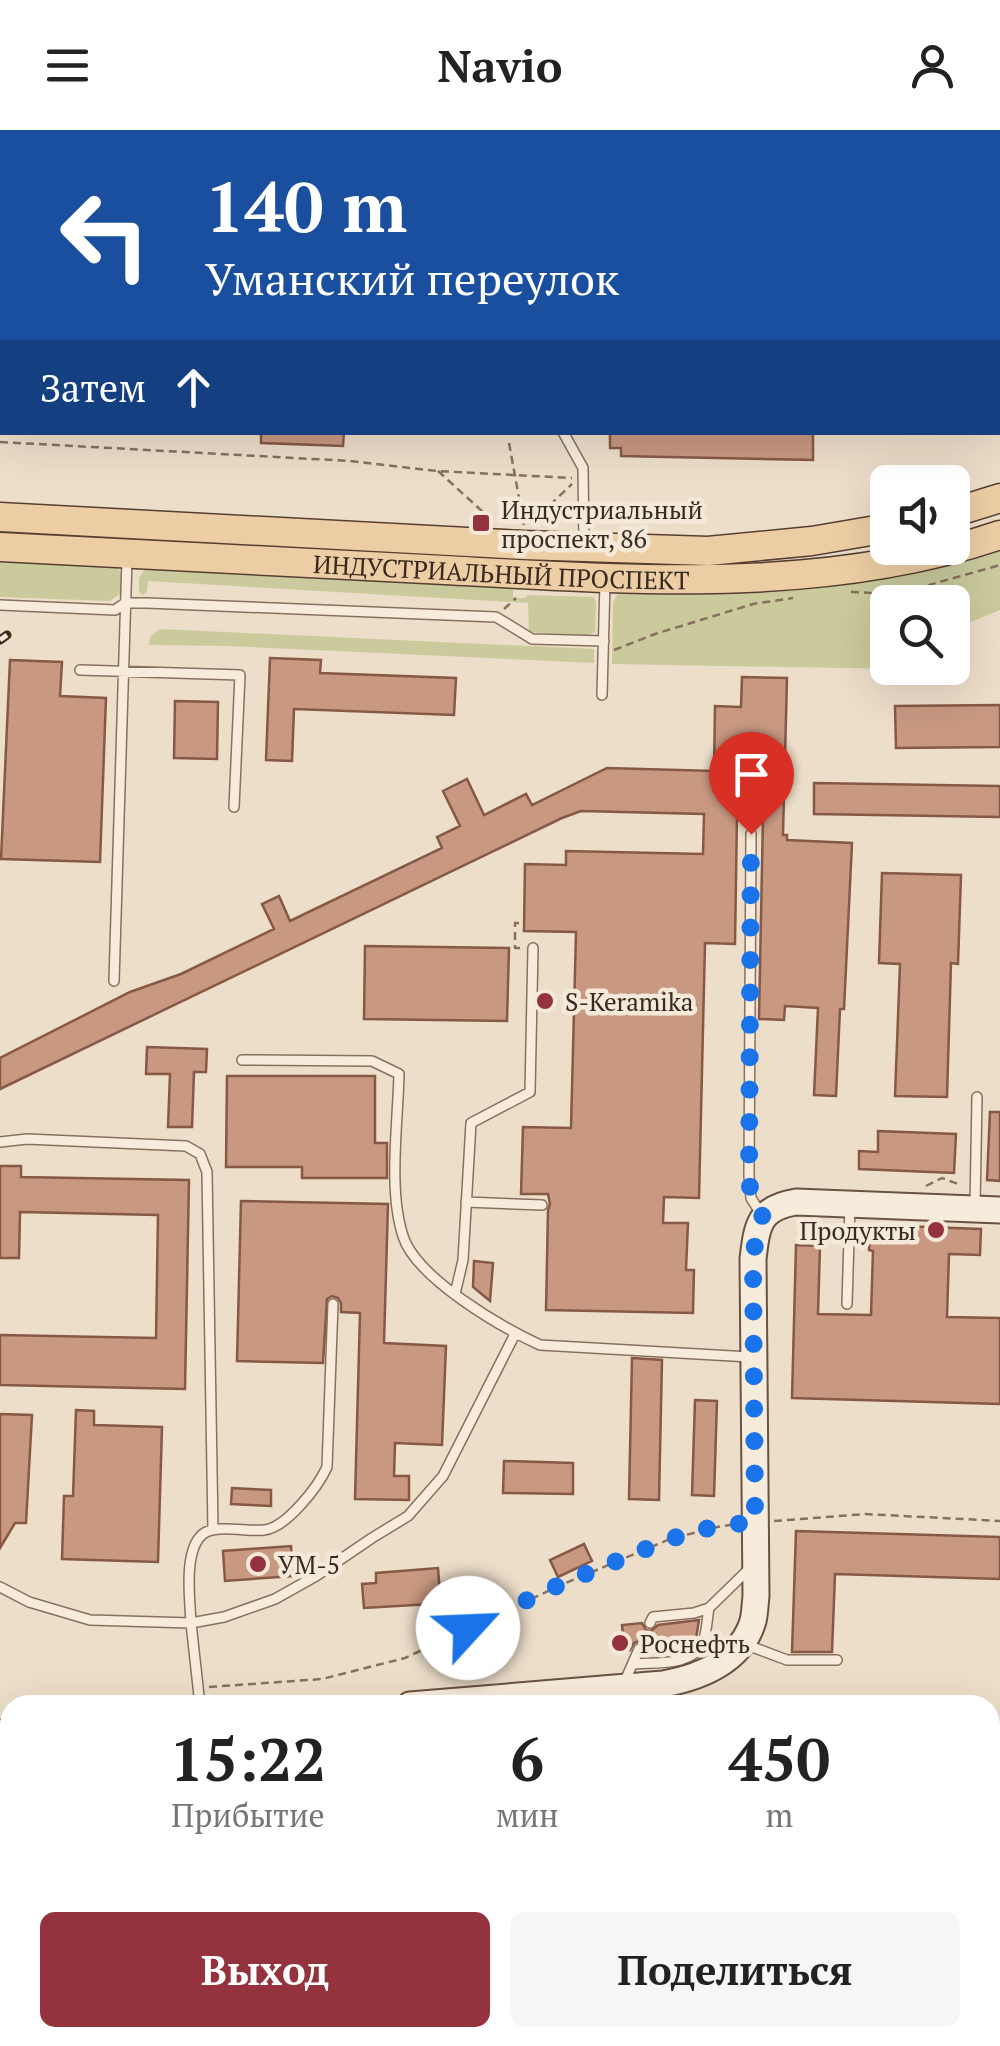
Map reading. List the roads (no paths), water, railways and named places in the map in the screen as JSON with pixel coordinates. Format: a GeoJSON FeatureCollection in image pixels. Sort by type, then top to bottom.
{"type":"FeatureCollection","features":[{"type":"Feature","properties":{"kind":"main road"},"geometry":{"type":"LineString","coordinates":[[970,507],[1000,498]]}},
{"type":"Feature","properties":{"kind":"main road","name":"ИНДУСТРИАЛЬНЫЙ ПРОСПЕКТ"},"geometry":{"type":"LineString","coordinates":[[0,518],[708,551],[870,531]]}},
{"type":"Feature","properties":{"kind":"main road","name":"ИНДУСТРИАЛЬНЫЙ ПРОСПЕКТ"},"geometry":{"type":"LineString","coordinates":[[0,547],[680,580],[802,574],[894,561],[1000,534]]}},
{"type":"Feature","properties":{"kind":"street"},"geometry":{"type":"LineString","coordinates":[[535,1695],[688,1680],[728,1658],[742,1643],[753,1621],[753,1259],[763,1217],[776,1205],[796,1202],[983,1203]]}},
{"type":"Feature","properties":{"kind":"lane"},"geometry":{"type":"LineString","coordinates":[[565,435],[583,468],[584,547]]}},
{"type":"Feature","properties":{"kind":"lane"},"geometry":{"type":"LineString","coordinates":[[114,981],[128,554]]}},
{"type":"Feature","properties":{"kind":"lane"},"geometry":{"type":"LineString","coordinates":[[602,695],[606,578]]}},
{"type":"Feature","properties":{"kind":"lane"},"geometry":{"type":"LineString","coordinates":[[0,605],[115,610],[125,603],[496,617],[532,639],[603,645]]}},
{"type":"Feature","properties":{"kind":"lane"},"geometry":{"type":"LineString","coordinates":[[80,670],[240,675],[234,807]]}},
{"type":"Feature","properties":{"kind":"lane"},"geometry":{"type":"LineString","coordinates":[[751,834],[749,1176],[751,1198],[763,1217]]}},
{"type":"Feature","properties":{"kind":"lane"},"geometry":{"type":"LineString","coordinates":[[455,1294],[463,1260],[471,1123],[530,1092],[533,948]]}},
{"type":"Feature","properties":{"kind":"lane"},"geometry":{"type":"LineString","coordinates":[[242,1060],[372,1061],[399,1074],[396,1192],[403,1238],[421,1267],[515,1334],[540,1345],[753,1357]]}},
{"type":"Feature","properties":{"kind":"lane"},"geometry":{"type":"LineString","coordinates":[[978,1097],[983,1203]]}},
{"type":"Feature","properties":{"kind":"lane"},"geometry":{"type":"LineString","coordinates":[[0,1142],[186,1146],[200,1154],[207,1172],[212,1530]]}},
{"type":"Feature","properties":{"kind":"lane"},"geometry":{"type":"LineString","coordinates":[[466,1202],[542,1205]]}},
{"type":"Feature","properties":{"kind":"lane"},"geometry":{"type":"LineString","coordinates":[[847,1304],[850,1204]]}},
{"type":"Feature","properties":{"kind":"lane"},"geometry":{"type":"LineString","coordinates":[[199,1695],[188,1574],[193,1550],[202,1534],[212,1530],[267,1530],[282,1524],[322,1479],[327,1467],[334,1304]]}},
{"type":"Feature","properties":{"kind":"lane"},"geometry":{"type":"LineString","coordinates":[[0,1587],[29,1602],[90,1620],[191,1623],[276,1598],[408,1516],[442,1476],[515,1334]]}},
{"type":"Feature","properties":{"kind":"lane"},"geometry":{"type":"LineString","coordinates":[[650,1622],[653,1617],[681,1617],[709,1608],[756,1563]]}},
{"type":"Feature","properties":{"kind":"lane"},"geometry":{"type":"LineString","coordinates":[[634,1664],[692,1656],[703,1642],[709,1608]]}},
{"type":"Feature","properties":{"kind":"lane"},"geometry":{"type":"LineString","coordinates":[[742,1643],[787,1660],[836,1660]]}},
{"type":"Feature","properties":{"kind":"lane"},"geometry":{"type":"LineString","coordinates":[[660,1662],[667,1647]]}},
{"type":"Feature","properties":{"kind":"lane"},"geometry":{"type":"LineString","coordinates":[[622,1688],[639,1649]]}},
{"type":"Feature","properties":{"kind":"railway"},"geometry":{"type":"LineString","coordinates":[[0,640],[7,635]]}},
{"type":"Feature","properties":{"kind":"place","name":"Индустриальный проспект, 86"},"geometry":{"type":"Point","coordinates":[481,523]}},
{"type":"Feature","properties":{"kind":"place","name":"S-Keramika"},"geometry":{"type":"Point","coordinates":[545,1001]}},
{"type":"Feature","properties":{"kind":"place","name":"Продукты"},"geometry":{"type":"Point","coordinates":[936,1230]}},
{"type":"Feature","properties":{"kind":"place","name":"УМ-5"},"geometry":{"type":"Point","coordinates":[258,1564]}},
{"type":"Feature","properties":{"kind":"place","name":"Роснефть"},"geometry":{"type":"Point","coordinates":[620,1643]}}]}
